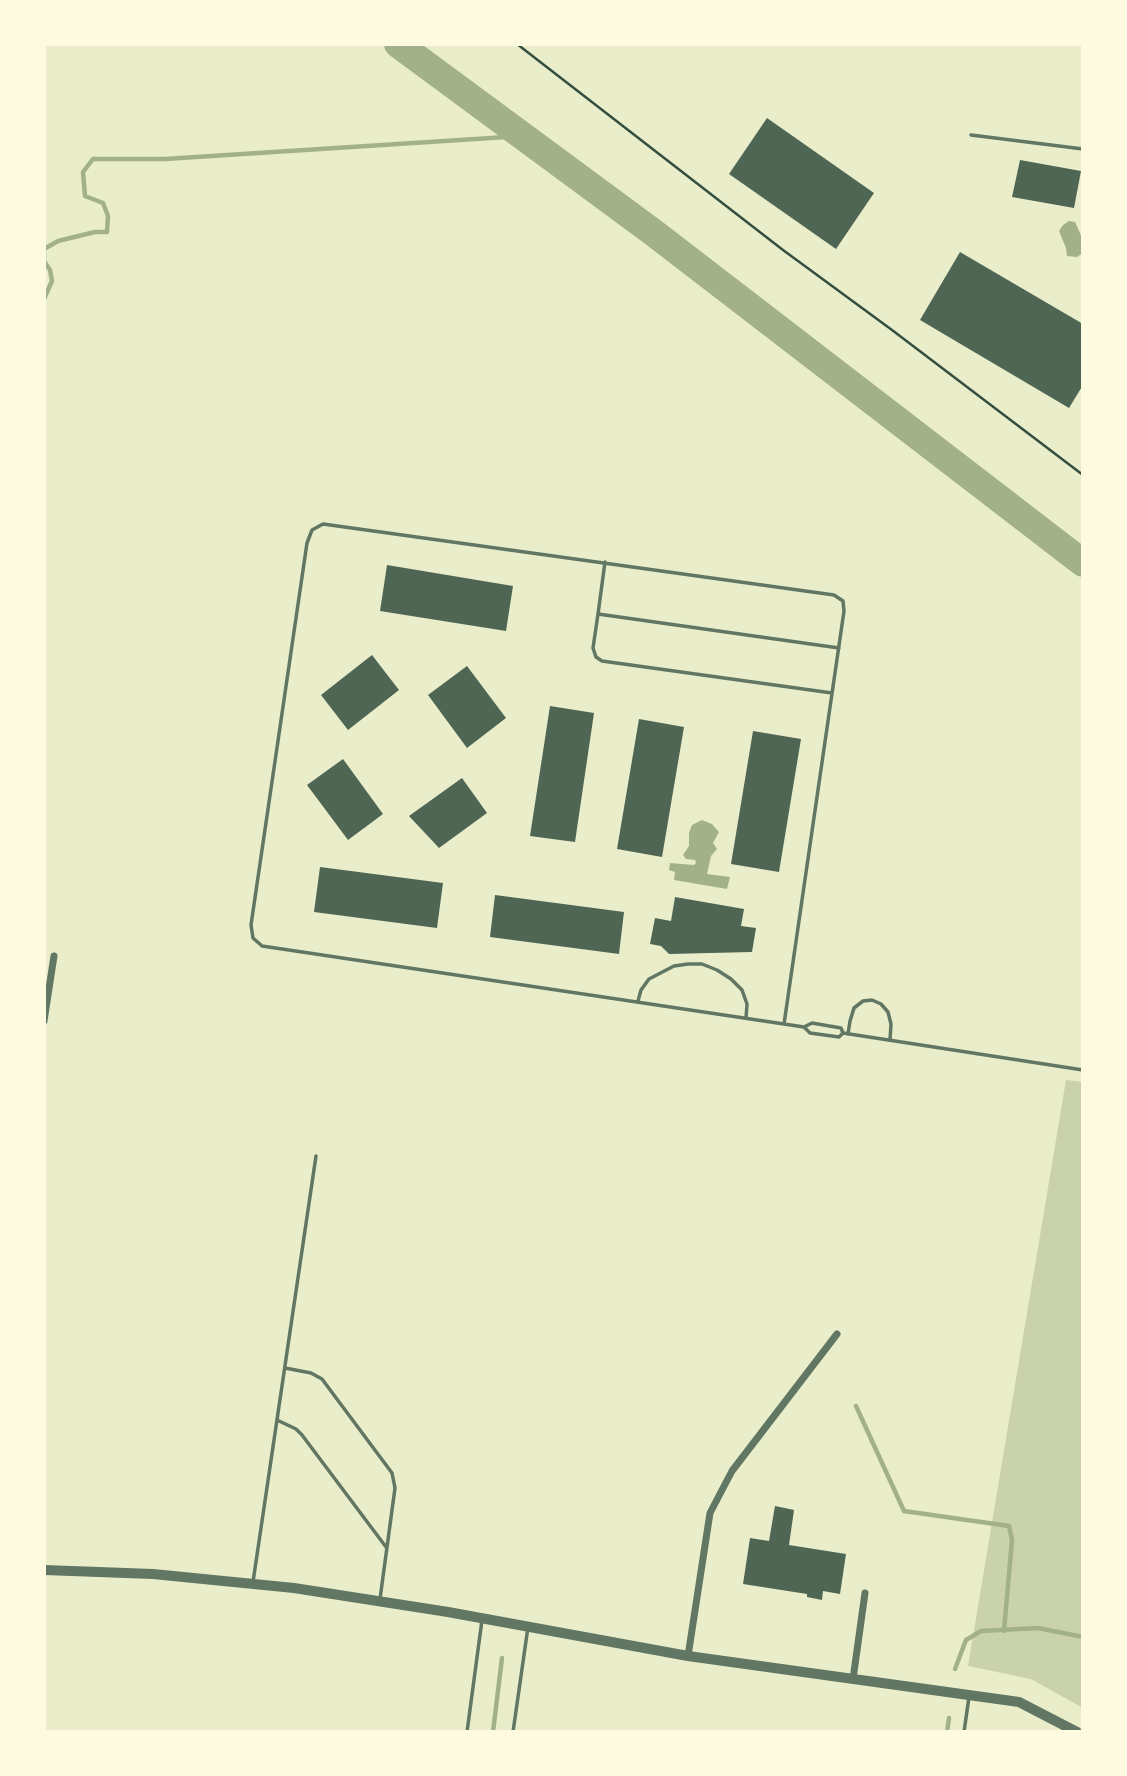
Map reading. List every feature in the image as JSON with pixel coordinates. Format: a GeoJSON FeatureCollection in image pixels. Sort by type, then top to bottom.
{"type":"FeatureCollection","features":[{"type":"Feature","properties":{"kind":"street"},"geometry":{"type":"LineString","coordinates":[[44,1021],[54,956]]}},
{"type":"Feature","properties":{"kind":"street"},"geometry":{"type":"LineString","coordinates":[[688,1656],[710,1513],[732,1471],[837,1334]]}},
{"type":"Feature","properties":{"kind":"street"},"geometry":{"type":"LineString","coordinates":[[44,1570],[153,1574],[294,1588],[483,1618],[688,1656],[1019,1702],[1077,1732]]}},
{"type":"Feature","properties":{"kind":"street"},"geometry":{"type":"LineString","coordinates":[[853,1679],[865,1593]]}},
{"type":"Feature","properties":{"kind":"lane"},"geometry":{"type":"LineString","coordinates":[[971,135],[1083,149]]}},
{"type":"Feature","properties":{"kind":"lane"},"geometry":{"type":"LineString","coordinates":[[784,1024],[839,648],[843,601],[834,595],[323,524],[312,530],[307,543],[251,925],[253,938],[262,946],[804,1027],[810,1032],[839,1037],[846,1033],[854,1009],[863,1001],[872,1000],[881,1004],[888,1012],[891,1024],[890,1040]]}},
{"type":"Feature","properties":{"kind":"lane"},"geometry":{"type":"LineString","coordinates":[[605,562],[593,649],[596,657],[602,661],[832,693]]}},
{"type":"Feature","properties":{"kind":"lane"},"geometry":{"type":"LineString","coordinates":[[598,614],[839,648]]}},
{"type":"Feature","properties":{"kind":"lane"},"geometry":{"type":"LineString","coordinates":[[638,1002],[641,990],[649,979],[674,966],[702,964],[724,974],[742,990],[747,1004],[746,1018]]}},
{"type":"Feature","properties":{"kind":"lane"},"geometry":{"type":"LineString","coordinates":[[804,1027],[812,1023],[841,1028],[846,1033],[1083,1070]]}},
{"type":"Feature","properties":{"kind":"lane"},"geometry":{"type":"LineString","coordinates":[[253,1584],[316,1156]]}},
{"type":"Feature","properties":{"kind":"lane"},"geometry":{"type":"LineString","coordinates":[[285,1368],[311,1373],[322,1379],[392,1473],[396,1488],[380,1602]]}},
{"type":"Feature","properties":{"kind":"lane"},"geometry":{"type":"LineString","coordinates":[[277,1420],[302,1435],[387,1548]]}},
{"type":"Feature","properties":{"kind":"lane"},"geometry":{"type":"LineString","coordinates":[[467,1732],[483,1618]]}},
{"type":"Feature","properties":{"kind":"lane"},"geometry":{"type":"LineString","coordinates":[[513,1732],[528,1627]]}},
{"type":"Feature","properties":{"kind":"lane"},"geometry":{"type":"LineString","coordinates":[[964,1732],[969,1695]]}},
{"type":"Feature","properties":{"kind":"path"},"geometry":{"type":"LineString","coordinates":[[517,44],[783,250],[1083,475]]}},
{"type":"Feature","properties":{"kind":"shaded area"},"geometry":{"type":"Polygon","coordinates":[[[1069,221],[1075,222],[1083,240],[1083,253],[1077,257],[1067,256],[1059,231],[1069,221]]]}},
{"type":"Feature","properties":{"kind":"shaded area"},"geometry":{"type":"Polygon","coordinates":[[[702,820],[712,824],[719,832],[713,843],[717,849],[711,856],[707,874],[730,877],[727,889],[674,880],[675,872],[669,870],[670,863],[696,863],[683,855],[689,846],[692,825],[702,820]]]}},
{"type":"Feature","properties":{"kind":"shaded area"},"geometry":{"type":"Polygon","coordinates":[[[1066,1080],[1083,1082],[1083,1708],[1031,1679],[968,1666],[1066,1080]]]}},
{"type":"Feature","properties":{"kind":"building"},"geometry":{"type":"Polygon","coordinates":[[[767,118],[874,193],[836,249],[729,174],[767,118]]]}},
{"type":"Feature","properties":{"kind":"building"},"geometry":{"type":"Polygon","coordinates":[[[1020,160],[1081,171],[1074,208],[1012,197],[1020,160]]]}},
{"type":"Feature","properties":{"kind":"building"},"geometry":{"type":"Polygon","coordinates":[[[960,252],[1083,324],[1083,385],[1069,408],[920,320],[960,252]]]}},
{"type":"Feature","properties":{"kind":"building"},"geometry":{"type":"Polygon","coordinates":[[[387,565],[513,586],[506,631],[380,611],[387,565]]]}},
{"type":"Feature","properties":{"kind":"building"},"geometry":{"type":"Polygon","coordinates":[[[372,655],[399,690],[348,730],[321,695],[372,655]]]}},
{"type":"Feature","properties":{"kind":"building"},"geometry":{"type":"Polygon","coordinates":[[[467,666],[506,718],[467,748],[428,695],[467,666]]]}},
{"type":"Feature","properties":{"kind":"building"},"geometry":{"type":"Polygon","coordinates":[[[550,706],[594,713],[575,842],[530,836],[550,706]]]}},
{"type":"Feature","properties":{"kind":"building"},"geometry":{"type":"Polygon","coordinates":[[[639,719],[684,727],[662,857],[617,849],[639,719]]]}},
{"type":"Feature","properties":{"kind":"building"},"geometry":{"type":"Polygon","coordinates":[[[753,731],[801,739],[779,872],[731,864],[753,731]]]}},
{"type":"Feature","properties":{"kind":"building"},"geometry":{"type":"Polygon","coordinates":[[[343,759],[383,814],[348,840],[307,785],[343,759]]]}},
{"type":"Feature","properties":{"kind":"building"},"geometry":{"type":"Polygon","coordinates":[[[462,778],[487,813],[439,848],[409,816],[462,778]]]}},
{"type":"Feature","properties":{"kind":"building"},"geometry":{"type":"Polygon","coordinates":[[[320,867],[443,883],[437,928],[314,912],[320,867]]]}},
{"type":"Feature","properties":{"kind":"building"},"geometry":{"type":"Polygon","coordinates":[[[495,895],[624,912],[619,954],[490,937],[495,895]]]}},
{"type":"Feature","properties":{"kind":"building"},"geometry":{"type":"Polygon","coordinates":[[[675,897],[744,909],[741,926],[756,928],[752,952],[669,954],[661,946],[650,944],[655,918],[671,921],[675,897]]]}},
{"type":"Feature","properties":{"kind":"building"},"geometry":{"type":"Polygon","coordinates":[[[775,1506],[794,1510],[789,1545],[846,1554],[840,1594],[823,1591],[822,1600],[807,1597],[807,1594],[743,1584],[750,1538],[769,1541],[775,1506]]]}},
{"type":"Feature","properties":{"kind":"waterway"},"geometry":{"type":"LineString","coordinates":[[398,44],[654,233],[1083,563]]}},
{"type":"Feature","properties":{"kind":"waterway"},"geometry":{"type":"LineString","coordinates":[[44,299],[52,281],[50,270],[44,261],[44,249],[58,241],[95,232],[107,232],[108,216],[103,203],[85,196],[83,172],[93,159],[165,159],[522,136]]}},
{"type":"Feature","properties":{"kind":"waterway"},"geometry":{"type":"LineString","coordinates":[[856,1406],[904,1511],[1009,1526],[1012,1540],[1004,1631]]}},
{"type":"Feature","properties":{"kind":"waterway"},"geometry":{"type":"LineString","coordinates":[[955,1669],[966,1640],[981,1631],[1038,1628],[1083,1637]]}},
{"type":"Feature","properties":{"kind":"waterway"},"geometry":{"type":"LineString","coordinates":[[493,1732],[502,1658]]}},
{"type":"Feature","properties":{"kind":"waterway"},"geometry":{"type":"LineString","coordinates":[[947,1732],[949,1718]]}}]}
